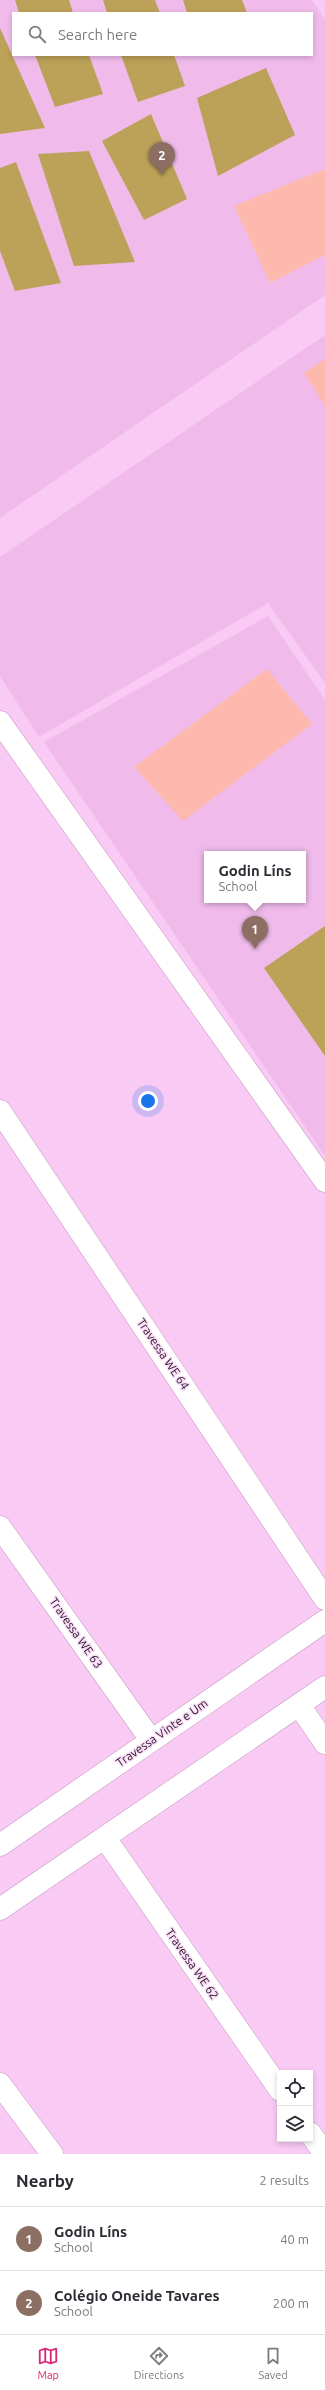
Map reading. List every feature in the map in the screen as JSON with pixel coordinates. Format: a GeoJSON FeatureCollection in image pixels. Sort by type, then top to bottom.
{"type":"FeatureCollection","features":[{"type":"Feature","properties":{"kind":"street"},"geometry":{"type":"LineString","coordinates":[[0,722],[325,1181]]}},
{"type":"Feature","properties":{"kind":"street","name":"Travessa WE 64"},"geometry":{"type":"LineString","coordinates":[[0,1111],[325,1598]]}},
{"type":"Feature","properties":{"kind":"street","name":"Travessa WE 63"},"geometry":{"type":"LineString","coordinates":[[0,1527],[151,1740]]}},
{"type":"Feature","properties":{"kind":"street","name":"Travessa Vinte e Um"},"geometry":{"type":"LineString","coordinates":[[0,1845],[325,1621]]}},
{"type":"Feature","properties":{"kind":"street"},"geometry":{"type":"LineString","coordinates":[[0,1909],[325,1687]]}},
{"type":"Feature","properties":{"kind":"street"},"geometry":{"type":"LineString","coordinates":[[299,1705],[325,1744]]}},
{"type":"Feature","properties":{"kind":"street","name":"Travessa WE 62"},"geometry":{"type":"LineString","coordinates":[[105,1838],[277,2086]]}},
{"type":"Feature","properties":{"kind":"street"},"geometry":{"type":"LineString","coordinates":[[0,2084],[52,2154]]}},
{"type":"Feature","properties":{"kind":"street"},"geometry":{"type":"LineString","coordinates":[[313,2137],[325,2154]]}},
{"type":"Feature","properties":{"kind":"shaded area"},"geometry":{"type":"Polygon","coordinates":[[[0,0],[312,0],[325,19],[325,295],[0,518],[0,0]]]}},
{"type":"Feature","properties":{"kind":"shaded area"},"geometry":{"type":"Polygon","coordinates":[[[325,169],[325,255],[270,283],[234,206],[325,169]]]}},
{"type":"Feature","properties":{"kind":"shaded area"},"geometry":{"type":"Polygon","coordinates":[[[325,335],[325,683],[268,603],[39,737],[0,676],[0,557],[325,335]]]}},
{"type":"Feature","properties":{"kind":"shaded area"},"geometry":{"type":"Polygon","coordinates":[[[325,359],[325,406],[304,373],[325,359]]]}},
{"type":"Feature","properties":{"kind":"shaded area"},"geometry":{"type":"Polygon","coordinates":[[[268,616],[325,700],[325,1156],[44,742],[268,616]]]}},
{"type":"Feature","properties":{"kind":"shaded area"},"geometry":{"type":"Polygon","coordinates":[[[267,669],[312,724],[183,821],[134,767],[267,669]]]}},
{"type":"Feature","properties":{"kind":"building"},"geometry":{"type":"Polygon","coordinates":[[[15,0],[69,0],[73,12],[19,12],[15,0]]]}},
{"type":"Feature","properties":{"kind":"building"},"geometry":{"type":"Polygon","coordinates":[[[103,0],[155,0],[160,12],[107,12],[103,0]]]}},
{"type":"Feature","properties":{"kind":"building"},"geometry":{"type":"Polygon","coordinates":[[[183,0],[242,0],[247,12],[187,12],[183,0]]]}},
{"type":"Feature","properties":{"kind":"building"},"geometry":{"type":"Polygon","coordinates":[[[0,28],[45,128],[0,134],[0,28]]]}},
{"type":"Feature","properties":{"kind":"building"},"geometry":{"type":"Polygon","coordinates":[[[35,56],[89,56],[103,94],[55,107],[35,56]]]}},
{"type":"Feature","properties":{"kind":"building"},"geometry":{"type":"Polygon","coordinates":[[[121,56],[174,56],[185,86],[138,102],[121,56]]]}},
{"type":"Feature","properties":{"kind":"building"},"geometry":{"type":"Polygon","coordinates":[[[266,68],[295,135],[218,176],[197,98],[266,68]]]}},
{"type":"Feature","properties":{"kind":"building"},"geometry":{"type":"Polygon","coordinates":[[[151,114],[187,199],[144,220],[102,141],[151,114]]]}},
{"type":"Feature","properties":{"kind":"building"},"geometry":{"type":"Polygon","coordinates":[[[89,151],[135,262],[74,266],[38,154],[89,151]]]}},
{"type":"Feature","properties":{"kind":"building"},"geometry":{"type":"Polygon","coordinates":[[[16,162],[61,283],[15,291],[0,251],[0,168],[16,162]]]}},
{"type":"Feature","properties":{"kind":"building"},"geometry":{"type":"Polygon","coordinates":[[[325,926],[325,1056],[264,968],[325,926]]]}},
{"type":"Feature","properties":{"kind":"place","name":"Colégio Oneide Tavares"},"geometry":{"type":"Point","coordinates":[162,175]}},
{"type":"Feature","properties":{"kind":"place","name":"Godin Líns"},"geometry":{"type":"Point","coordinates":[255,949]}}]}
